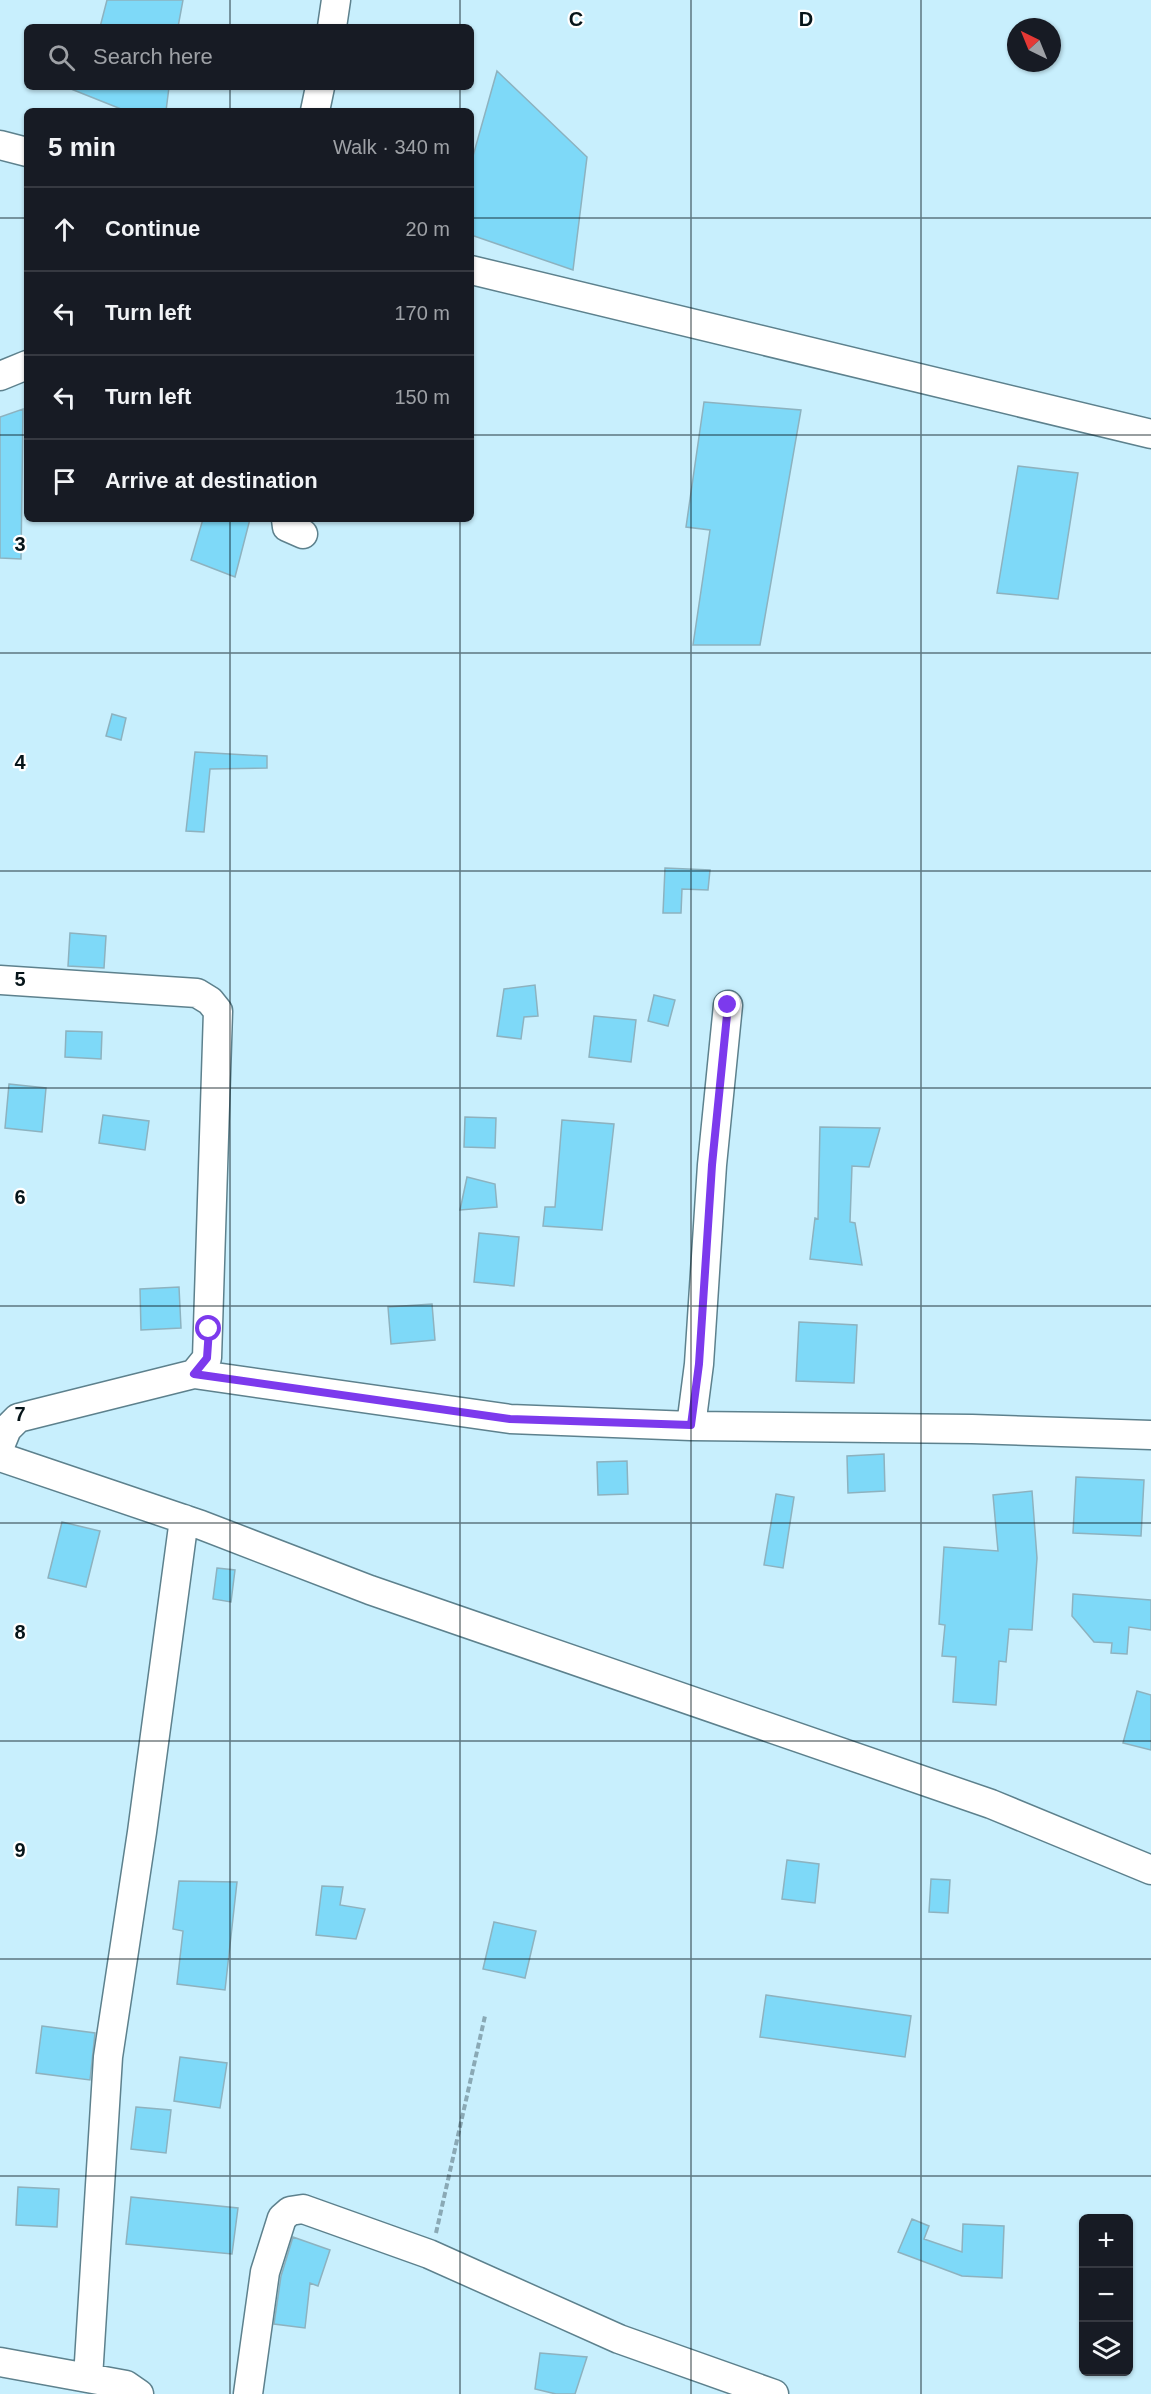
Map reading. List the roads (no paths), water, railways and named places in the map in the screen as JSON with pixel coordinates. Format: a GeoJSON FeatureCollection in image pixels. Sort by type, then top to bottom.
{"type":"FeatureCollection","features":[{"type":"Feature","properties":{"kind":"street"},"geometry":{"type":"LineString","coordinates":[[332,24],[336,0]]}},
{"type":"Feature","properties":{"kind":"street"},"geometry":{"type":"LineString","coordinates":[[316,108],[319,90]]}},
{"type":"Feature","properties":{"kind":"street"},"geometry":{"type":"LineString","coordinates":[[0,145],[24,151]]}},
{"type":"Feature","properties":{"kind":"street"},"geometry":{"type":"LineString","coordinates":[[474,271],[1151,434]]}},
{"type":"Feature","properties":{"kind":"street"},"geometry":{"type":"LineString","coordinates":[[0,376],[24,366]]}},
{"type":"Feature","properties":{"kind":"street"},"geometry":{"type":"LineString","coordinates":[[0,980],[197,993],[210,1001],[218,1011],[207,1358],[194,1374]]}},
{"type":"Feature","properties":{"kind":"street"},"geometry":{"type":"LineString","coordinates":[[691,1425],[699,1364],[712,1165],[728,1005]]}},
{"type":"Feature","properties":{"kind":"street"},"geometry":{"type":"LineString","coordinates":[[0,1446],[7,1429],[18,1419],[194,1374],[510,1419],[1151,1435]]}},
{"type":"Feature","properties":{"kind":"street"},"geometry":{"type":"LineString","coordinates":[[0,1457],[184,1519],[370,1590],[991,1804],[1151,1870]]}},
{"type":"Feature","properties":{"kind":"street"},"geometry":{"type":"LineString","coordinates":[[88,2378],[108,2057],[142,1832],[184,1519]]}},
{"type":"Feature","properties":{"kind":"street"},"geometry":{"type":"LineString","coordinates":[[248,2394],[265,2272],[282,2218],[290,2211],[303,2209],[429,2253],[619,2339],[774,2394]]}},
{"type":"Feature","properties":{"kind":"street"},"geometry":{"type":"LineString","coordinates":[[0,2362],[126,2385],[139,2394]]}}]}
